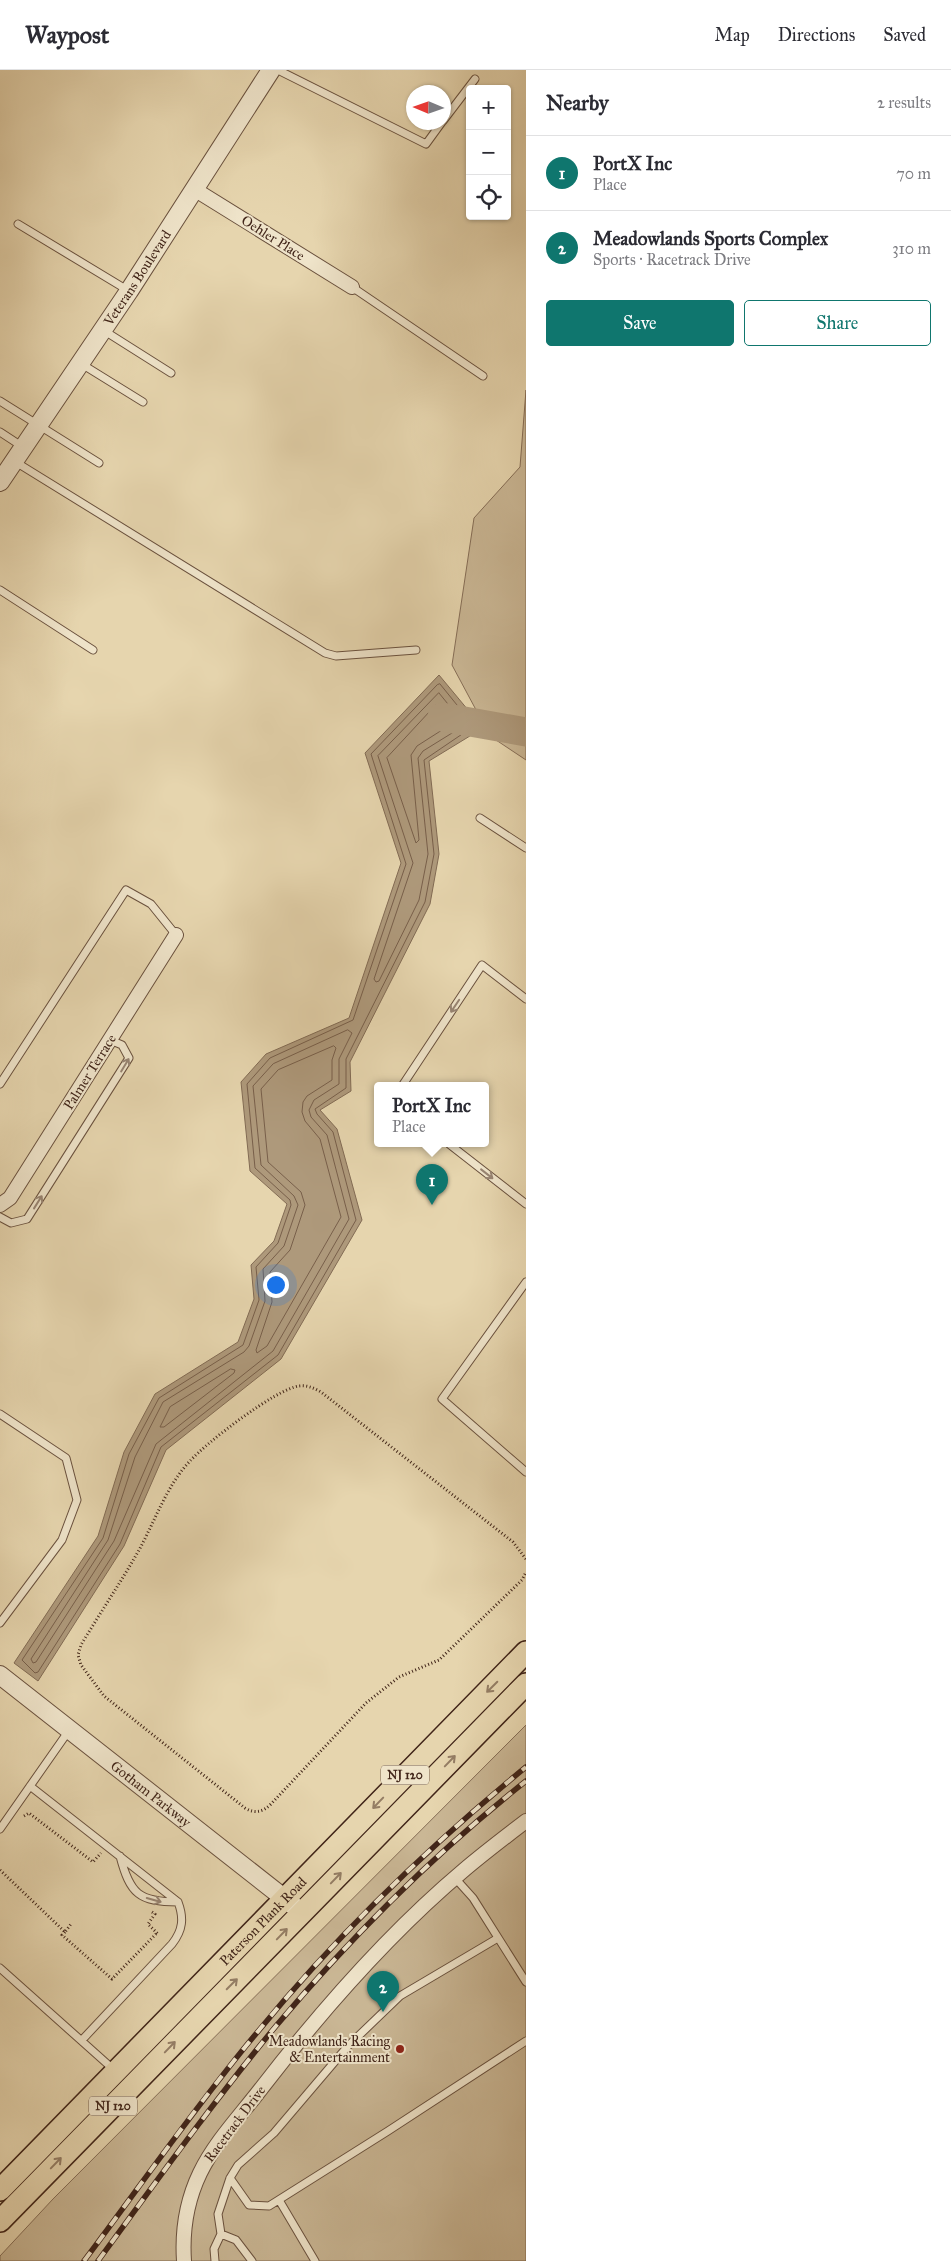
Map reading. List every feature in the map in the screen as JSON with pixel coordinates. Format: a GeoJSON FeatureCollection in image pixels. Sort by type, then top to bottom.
{"type":"FeatureCollection","features":[{"type":"Feature","properties":{"kind":"main road","name":"Paterson Plank Road"},"geometry":{"type":"LineString","coordinates":[[0,2190],[526,1652]]}},
{"type":"Feature","properties":{"kind":"main road","name":"Paterson Plank Road"},"geometry":{"type":"LineString","coordinates":[[0,2221],[526,1684]]}},
{"type":"Feature","properties":{"kind":"street","name":"Veterans Boulevard"},"geometry":{"type":"LineString","coordinates":[[0,482],[130,291],[271,70]]}},
{"type":"Feature","properties":{"kind":"street","name":"Oehler Place"},"geometry":{"type":"LineString","coordinates":[[194,190],[352,287]]}},
{"type":"Feature","properties":{"kind":"street","name":"Palmer Terrace"},"geometry":{"type":"LineString","coordinates":[[0,1205],[10,1198],[176,935]]}},
{"type":"Feature","properties":{"kind":"street","name":"Gotham Parkway"},"geometry":{"type":"LineString","coordinates":[[0,1675],[302,1912]]}},
{"type":"Feature","properties":{"kind":"street","name":"Racetrack Drive"},"geometry":{"type":"LineString","coordinates":[[184,2261],[188,2205],[209,2156],[286,2057],[366,1964],[455,1878],[526,1821]]}},
{"type":"Feature","properties":{"kind":"lane"},"geometry":{"type":"LineString","coordinates":[[278,70],[426,144],[437,130]]}},
{"type":"Feature","properties":{"kind":"lane"},"geometry":{"type":"LineString","coordinates":[[451,111],[475,79]]}},
{"type":"Feature","properties":{"kind":"lane"},"geometry":{"type":"LineString","coordinates":[[18,224],[130,291]]}},
{"type":"Feature","properties":{"kind":"lane"},"geometry":{"type":"LineString","coordinates":[[352,287],[483,376]]}},
{"type":"Feature","properties":{"kind":"lane"},"geometry":{"type":"LineString","coordinates":[[102,330],[171,373]]}},
{"type":"Feature","properties":{"kind":"lane"},"geometry":{"type":"LineString","coordinates":[[80,363],[143,402]]}},
{"type":"Feature","properties":{"kind":"lane"},"geometry":{"type":"LineString","coordinates":[[0,401],[99,462]]}},
{"type":"Feature","properties":{"kind":"lane"},"geometry":{"type":"LineString","coordinates":[[0,432],[18,454],[325,652],[336,656],[416,650]]}},
{"type":"Feature","properties":{"kind":"lane"},"geometry":{"type":"LineString","coordinates":[[0,590],[93,650]]}},
{"type":"Feature","properties":{"kind":"lane"},"geometry":{"type":"LineString","coordinates":[[480,818],[526,848]]}},
{"type":"Feature","properties":{"kind":"lane"},"geometry":{"type":"LineString","coordinates":[[0,1084],[126,890],[151,904],[176,935]]}},
{"type":"Feature","properties":{"kind":"lane"},"geometry":{"type":"LineString","coordinates":[[405,1082],[482,965],[526,999]]}},
{"type":"Feature","properties":{"kind":"lane"},"geometry":{"type":"LineString","coordinates":[[0,1217],[11,1223],[27,1219],[129,1058],[122,1045],[110,1040]]}},
{"type":"Feature","properties":{"kind":"lane"},"geometry":{"type":"LineString","coordinates":[[453,1147],[526,1204]]}},
{"type":"Feature","properties":{"kind":"lane"},"geometry":{"type":"LineString","coordinates":[[526,1282],[442,1399],[526,1472]]}},
{"type":"Feature","properties":{"kind":"lane"},"geometry":{"type":"LineString","coordinates":[[0,1414],[66,1458],[76,1500],[62,1540],[0,1623]]}},
{"type":"Feature","properties":{"kind":"lane"},"geometry":{"type":"LineString","coordinates":[[0,1829],[70,1729]]}},
{"type":"Feature","properties":{"kind":"lane"},"geometry":{"type":"LineString","coordinates":[[30,1786],[178,1902],[182,1913],[178,1935],[82,2040]]}},
{"type":"Feature","properties":{"kind":"lane"},"geometry":{"type":"LineString","coordinates":[[120,1856],[125,1876],[135,1893],[157,1902],[178,1902]]}},
{"type":"Feature","properties":{"kind":"lane"},"geometry":{"type":"LineString","coordinates":[[455,1878],[473,1898],[526,1982]]}},
{"type":"Feature","properties":{"kind":"lane"},"geometry":{"type":"LineString","coordinates":[[215,2261],[214,2249],[221,2234],[218,2214],[230,2178],[238,2165],[274,2133],[348,2046],[400,1996],[498,1938]]}},
{"type":"Feature","properties":{"kind":"lane"},"geometry":{"type":"LineString","coordinates":[[0,1968],[116,2071]]}},
{"type":"Feature","properties":{"kind":"lane"},"geometry":{"type":"LineString","coordinates":[[230,2178],[248,2205],[269,2206],[526,2041]]}},
{"type":"Feature","properties":{"kind":"lane"},"geometry":{"type":"LineString","coordinates":[[279,2200],[315,2261]]}},
{"type":"Feature","properties":{"kind":"lane"},"geometry":{"type":"LineString","coordinates":[[221,2234],[236,2240],[252,2261]]}},
{"type":"Feature","properties":{"kind":"path"},"geometry":{"type":"LineString","coordinates":[[526,1559],[513,1542],[321,1392],[314,1388],[299,1386],[258,1407],[210,1442],[189,1461],[176,1478],[138,1550],[81,1644],[79,1660],[89,1679],[117,1708],[245,1808],[256,1812],[262,1811],[271,1804],[366,1703],[399,1677],[439,1660],[522,1580],[526,1572]]}},
{"type":"Feature","properties":{"kind":"path"},"geometry":{"type":"LineString","coordinates":[[18,1819],[29,1813],[93,1862],[101,1853],[105,1854]]}},
{"type":"Feature","properties":{"kind":"path"},"geometry":{"type":"LineString","coordinates":[[0,1870],[65,1932]]}},
{"type":"Feature","properties":{"kind":"path"},"geometry":{"type":"LineString","coordinates":[[71,1924],[62,1935],[112,1979],[158,1934],[148,1924],[155,1914],[148,1908]]}},
{"type":"Feature","properties":{"kind":"shaded area"},"geometry":{"type":"Polygon","coordinates":[[[526,390],[526,760],[490,736],[452,665],[474,518],[520,467],[526,390]]]}},
{"type":"Feature","properties":{"kind":"shaded area","name":"Meadowlands Racing & Entertainment"},"geometry":{"type":"Polygon","coordinates":[[[526,1725],[526,2261],[0,2261],[0,2256],[53,2199],[526,1725]]]}},
{"type":"Feature","properties":{"kind":"water"},"geometry":{"type":"Polygon","coordinates":[[[439,675],[483,728],[429,761],[439,854],[430,904],[350,1062],[351,1091],[320,1110],[337,1129],[362,1220],[281,1359],[166,1450],[124,1546],[38,1681],[14,1663],[98,1536],[124,1452],[155,1394],[238,1342],[254,1299],[251,1265],[274,1241],[287,1204],[250,1171],[241,1082],[266,1054],[349,1018],[401,863],[365,753],[439,675]]]}},
{"type":"Feature","properties":{"kind":"waterway"},"geometry":{"type":"LineString","coordinates":[[442,717],[526,732]]}},
{"type":"Feature","properties":{"kind":"railway"},"geometry":{"type":"LineString","coordinates":[[84,2261],[211,2090],[286,1998],[350,1928],[418,1861],[526,1767]]}},
{"type":"Feature","properties":{"kind":"railway"},"geometry":{"type":"LineString","coordinates":[[98,2261],[230,2084],[276,2026],[334,1960],[395,1897],[459,1837],[526,1781]]}},
{"type":"Feature","properties":{"kind":"place","name":"PortX Inc"},"geometry":{"type":"Point","coordinates":[432,1205]}},
{"type":"Feature","properties":{"kind":"place","name":"Meadowlands Sports Complex"},"geometry":{"type":"Point","coordinates":[383,2012]}},
{"type":"Feature","properties":{"kind":"place","name":"Meadowlands Racing & Entertainment"},"geometry":{"type":"Point","coordinates":[400,2049]}}]}
